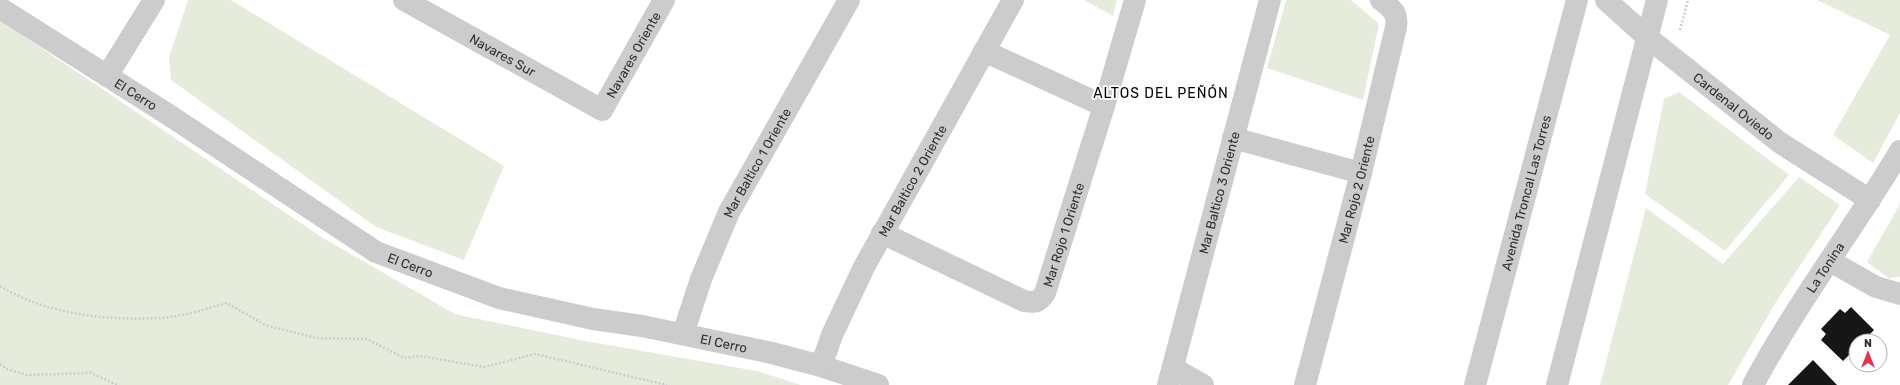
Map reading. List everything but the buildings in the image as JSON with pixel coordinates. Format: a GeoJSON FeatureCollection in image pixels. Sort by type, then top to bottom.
{"type":"FeatureCollection","features":[{"type":"Feature","properties":{"kind":"street"},"geometry":{"type":"LineString","coordinates":[[107,76],[154,0]]}},
{"type":"Feature","properties":{"kind":"street","name":"Navares Sur"},"geometry":{"type":"LineString","coordinates":[[404,0],[602,110]]}},
{"type":"Feature","properties":{"kind":"street","name":"Navares Oriente"},"geometry":{"type":"LineString","coordinates":[[602,110],[664,0]]}},
{"type":"Feature","properties":{"kind":"street","name":"Mar Baltico 1 Oriente"},"geometry":{"type":"LineString","coordinates":[[683,334],[701,279],[728,212],[850,0]]}},
{"type":"Feature","properties":{"kind":"street","name":"Mar Baltico 2 Oriente"},"geometry":{"type":"LineString","coordinates":[[821,366],[840,315],[882,233],[1013,0]]}},
{"type":"Feature","properties":{"kind":"street","name":"Mar Rojo 1 Oriente"},"geometry":{"type":"LineString","coordinates":[[882,233],[1024,301],[1035,303],[1040,301],[1045,293],[1104,106],[1135,0]]}},
{"type":"Feature","properties":{"kind":"street","name":"Mar Baltico 3 Oriente"},"geometry":{"type":"LineString","coordinates":[[1170,377],[1270,0]]}},
{"type":"Feature","properties":{"kind":"street","name":"Mar Rojo 2 Oriente"},"geometry":{"type":"LineString","coordinates":[[1305,385],[1361,173],[1396,27],[1397,19],[1395,11],[1381,0]]}},
{"type":"Feature","properties":{"kind":"street","name":"Avenida Troncal Las Torres"},"geometry":{"type":"LineString","coordinates":[[1475,385],[1577,0]]}},
{"type":"Feature","properties":{"kind":"street","name":"Cardenal Oviedo"},"geometry":{"type":"LineString","coordinates":[[1606,0],[1647,37],[1779,142],[1870,200]]}},
{"type":"Feature","properties":{"kind":"street"},"geometry":{"type":"LineString","coordinates":[[1557,385],[1657,0]]}},
{"type":"Feature","properties":{"kind":"street","name":"El Cerro"},"geometry":{"type":"LineString","coordinates":[[0,8],[168,115],[376,252],[499,298],[593,319],[683,334],[764,351],[821,366],[878,385]]}},
{"type":"Feature","properties":{"kind":"street"},"geometry":{"type":"LineString","coordinates":[[984,51],[1104,106]]}},
{"type":"Feature","properties":{"kind":"street"},"geometry":{"type":"LineString","coordinates":[[1233,138],[1361,173]]}},
{"type":"Feature","properties":{"kind":"street","name":"La Tonina"},"geometry":{"type":"LineString","coordinates":[[1753,385],[1776,344],[1870,200],[1900,151]]}},
{"type":"Feature","properties":{"kind":"street"},"geometry":{"type":"LineString","coordinates":[[1830,261],[1876,287],[1900,294]]}},
{"type":"Feature","properties":{"kind":"street"},"geometry":{"type":"LineString","coordinates":[[1170,377],[1203,385]]}},
{"type":"Feature","properties":{"kind":"path"},"geometry":{"type":"LineString","coordinates":[[1673,57],[1688,0]]}},
{"type":"Feature","properties":{"kind":"path"},"geometry":{"type":"LineString","coordinates":[[0,286],[13,295],[55,309],[101,317],[159,318],[178,316],[227,303],[265,325],[316,338],[367,339],[404,358],[420,356],[484,367],[535,354],[667,385]]}},
{"type":"Feature","properties":{"kind":"path"},"geometry":{"type":"LineString","coordinates":[[0,364],[7,369],[27,375],[91,373],[117,385]]}},
{"type":"Feature","properties":{"kind":"green space"},"geometry":{"type":"Polygon","coordinates":[[[188,0],[231,0],[504,166],[464,260],[376,227],[171,80],[169,57],[188,0]]]}},
{"type":"Feature","properties":{"kind":"green space"},"geometry":{"type":"Polygon","coordinates":[[[1084,0],[1117,0],[1113,16],[1084,0]]]}},
{"type":"Feature","properties":{"kind":"green space"},"geometry":{"type":"Polygon","coordinates":[[[1286,0],[1351,0],[1379,24],[1363,100],[1267,68],[1286,0]]]}},
{"type":"Feature","properties":{"kind":"green space"},"geometry":{"type":"Polygon","coordinates":[[[1817,0],[1900,0],[1900,113],[1873,163],[1833,135],[1890,35],[1817,0]]]}},
{"type":"Feature","properties":{"kind":"green space"},"geometry":{"type":"Polygon","coordinates":[[[0,20],[323,238],[455,314],[580,340],[757,371],[801,385],[0,385],[0,20]]]}},
{"type":"Feature","properties":{"kind":"green space"},"geometry":{"type":"Polygon","coordinates":[[[1679,92],[1789,175],[1725,251],[1645,194],[1664,99],[1679,92]]]}},
{"type":"Feature","properties":{"kind":"green space"},"geometry":{"type":"Polygon","coordinates":[[[1799,177],[1840,205],[1776,302],[1728,385],[1600,385],[1646,208],[1723,264],[1799,177]]]}},
{"type":"Feature","properties":{"kind":"green space"},"geometry":{"type":"Polygon","coordinates":[[[1900,204],[1900,277],[1888,278],[1867,262],[1900,204]]]}},
{"type":"Feature","properties":{"kind":"district","name":"ALTOS DEL PEÑÓN"},"geometry":{"type":"Point","coordinates":[1161,93]}}]}
